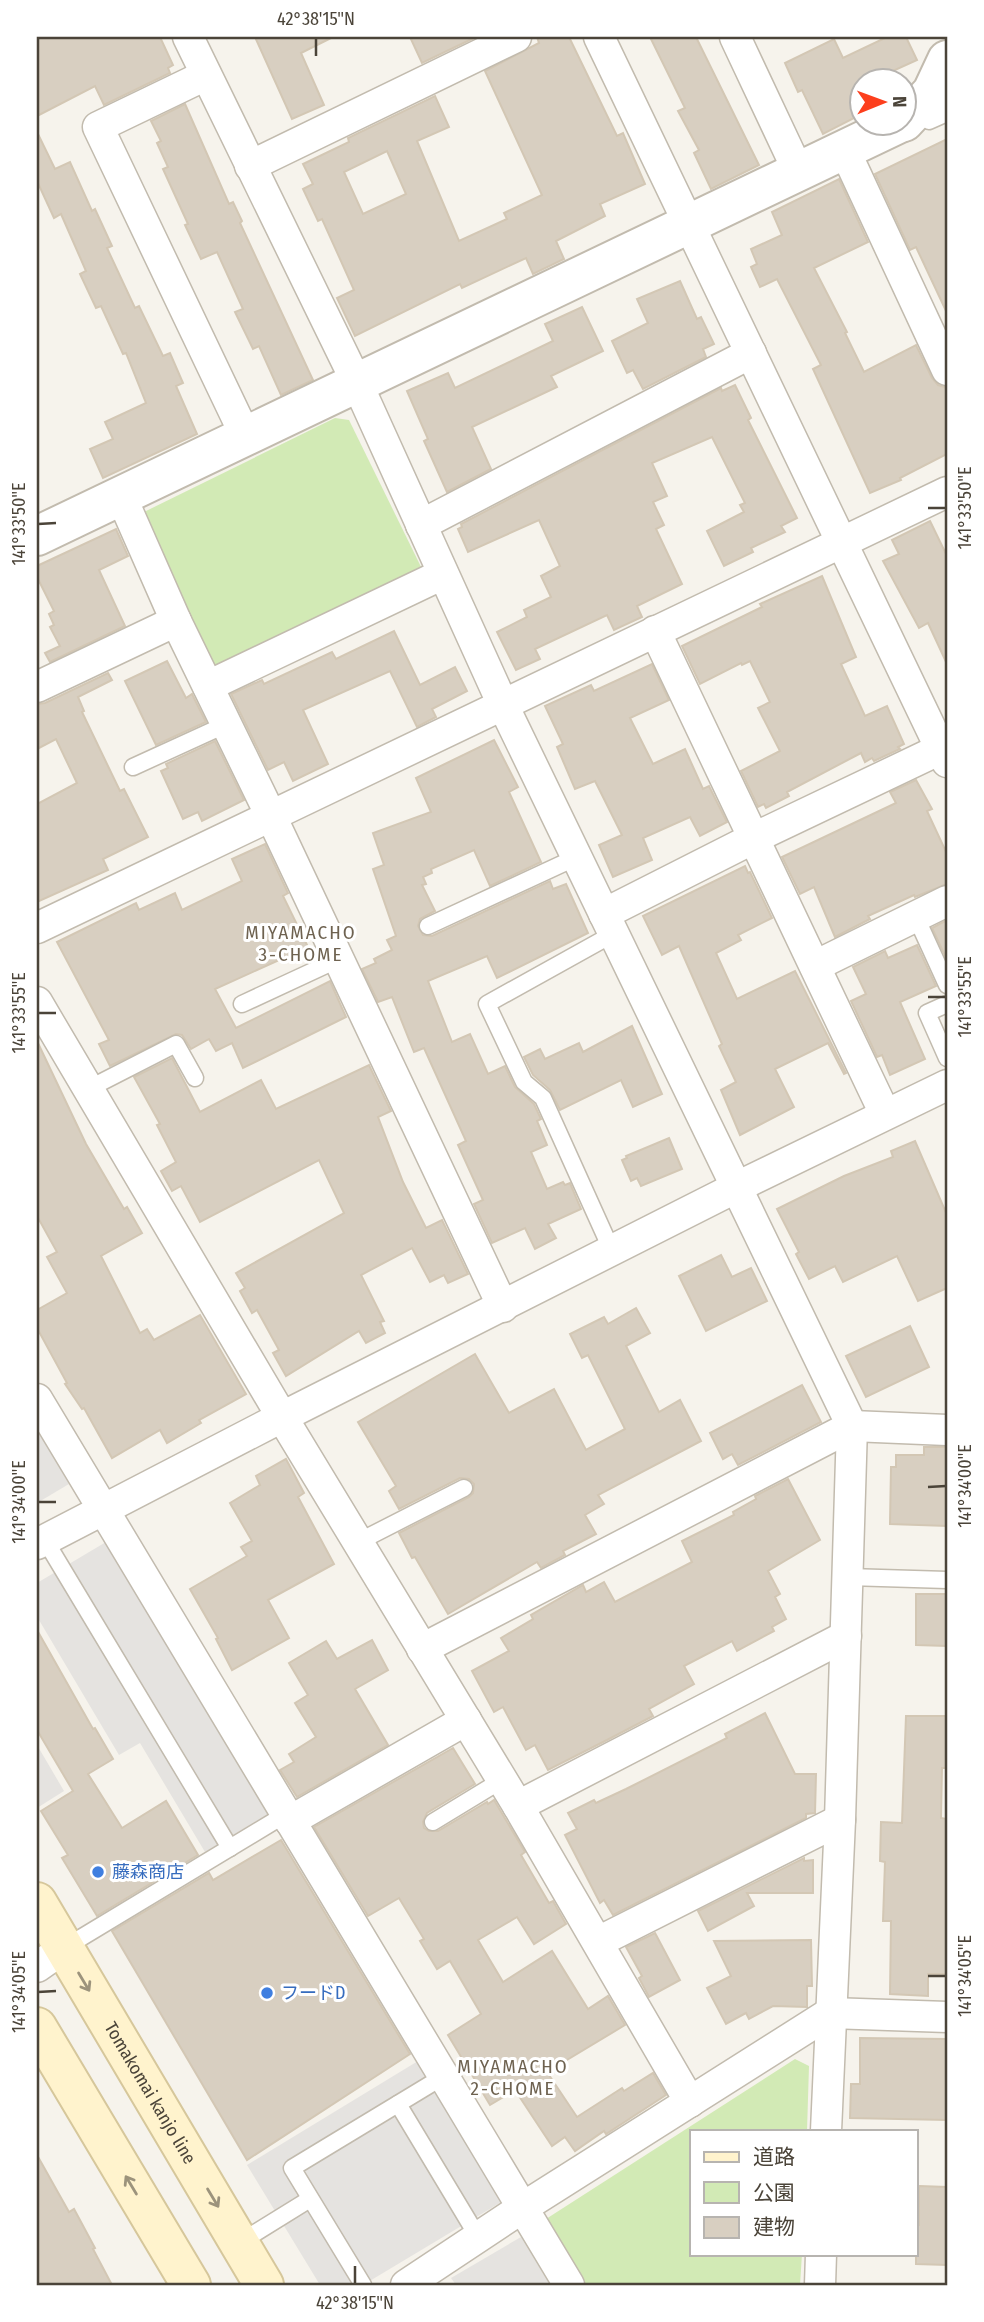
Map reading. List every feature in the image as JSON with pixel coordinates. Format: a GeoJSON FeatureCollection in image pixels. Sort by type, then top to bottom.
{"type":"FeatureCollection","features":[{"type":"Feature","properties":{"kind":"main road","name":"Tomakomai kanjo line"},"geometry":{"type":"LineString","coordinates":[[37,1902],[51,1958],[239,2242],[264,2285]]}},
{"type":"Feature","properties":{"kind":"main road"},"geometry":{"type":"LineString","coordinates":[[37,2027],[191,2285]]}},
{"type":"Feature","properties":{"kind":"street"},"geometry":{"type":"LineString","coordinates":[[188,37],[357,383],[503,705],[852,1426],[841,1820],[826,2130]]}},
{"type":"Feature","properties":{"kind":"street"},"geometry":{"type":"LineString","coordinates":[[250,166],[516,37]]}},
{"type":"Feature","properties":{"kind":"street"},"geometry":{"type":"LineString","coordinates":[[598,37],[945,752],[754,838],[608,924]]}},
{"type":"Feature","properties":{"kind":"street"},"geometry":{"type":"LineString","coordinates":[[735,37],[799,173]]}},
{"type":"Feature","properties":{"kind":"street"},"geometry":{"type":"LineString","coordinates":[[918,115],[947,60]]}},
{"type":"Feature","properties":{"kind":"street"},"geometry":{"type":"LineString","coordinates":[[206,75],[98,127],[246,437]]}},
{"type":"Feature","properties":{"kind":"street"},"geometry":{"type":"LineString","coordinates":[[37,536],[688,223],[877,136]]}},
{"type":"Feature","properties":{"kind":"street"},"geometry":{"type":"LineString","coordinates":[[845,151],[947,370]]}},
{"type":"Feature","properties":{"kind":"street"},"geometry":{"type":"LineString","coordinates":[[421,525],[751,353]]}},
{"type":"Feature","properties":{"kind":"street"},"geometry":{"type":"LineString","coordinates":[[37,928],[947,492]]}},
{"type":"Feature","properties":{"kind":"street"},"geometry":{"type":"LineString","coordinates":[[121,496],[176,621],[503,1307]]}},
{"type":"Feature","properties":{"kind":"street"},"geometry":{"type":"LineString","coordinates":[[208,686],[443,574]]}},
{"type":"Feature","properties":{"kind":"street"},"geometry":{"type":"LineString","coordinates":[[37,687],[176,621]]}},
{"type":"Feature","properties":{"kind":"street"},"geometry":{"type":"LineString","coordinates":[[655,631],[885,1114]]}},
{"type":"Feature","properties":{"kind":"street"},"geometry":{"type":"LineString","coordinates":[[815,966],[947,901]]}},
{"type":"Feature","properties":{"kind":"street"},"geometry":{"type":"LineString","coordinates":[[37,1002],[282,1417],[502,1780],[690,2102]]}},
{"type":"Feature","properties":{"kind":"street"},"geometry":{"type":"LineString","coordinates":[[41,1542],[282,1417],[947,1085]]}},
{"type":"Feature","properties":{"kind":"street"},"geometry":{"type":"LineString","coordinates":[[37,1399],[569,2285]]}},
{"type":"Feature","properties":{"kind":"street"},"geometry":{"type":"LineString","coordinates":[[422,1648],[852,1426],[947,1430]]}},
{"type":"Feature","properties":{"kind":"street"},"geometry":{"type":"LineString","coordinates":[[518,1807],[846,1636]]}},
{"type":"Feature","properties":{"kind":"street"},"geometry":{"type":"LineString","coordinates":[[288,1817],[466,1720]]}},
{"type":"Feature","properties":{"kind":"street"},"geometry":{"type":"LineString","coordinates":[[598,1942],[841,1820]]}},
{"type":"Feature","properties":{"kind":"street"},"geometry":{"type":"LineString","coordinates":[[406,2285],[522,2208],[830,2013],[947,2017]]}},
{"type":"Feature","properties":{"kind":"street"},"geometry":{"type":"LineString","coordinates":[[820,2285],[821,2256]]}},
{"type":"Feature","properties":{"kind":"lane"},"geometry":{"type":"LineString","coordinates":[[133,766],[227,724]]}},
{"type":"Feature","properties":{"kind":"lane"},"geometry":{"type":"LineString","coordinates":[[428,926],[576,857]]}},
{"type":"Feature","properties":{"kind":"lane"},"geometry":{"type":"LineString","coordinates":[[916,917],[947,985]]}},
{"type":"Feature","properties":{"kind":"lane"},"geometry":{"type":"LineString","coordinates":[[608,924],[486,1004],[524,1082],[544,1098],[612,1251]]}},
{"type":"Feature","properties":{"kind":"lane"},"geometry":{"type":"LineString","coordinates":[[242,1004],[339,959]]}},
{"type":"Feature","properties":{"kind":"lane"},"geometry":{"type":"LineString","coordinates":[[947,1004],[927,1013],[947,1058]]}},
{"type":"Feature","properties":{"kind":"lane"},"geometry":{"type":"LineString","coordinates":[[88,1088],[176,1044],[195,1078]]}},
{"type":"Feature","properties":{"kind":"lane"},"geometry":{"type":"LineString","coordinates":[[358,1542],[464,1488]]}},
{"type":"Feature","properties":{"kind":"lane"},"geometry":{"type":"LineString","coordinates":[[41,1542],[230,1848]]}},
{"type":"Feature","properties":{"kind":"lane"},"geometry":{"type":"LineString","coordinates":[[848,1577],[947,1580]]}},
{"type":"Feature","properties":{"kind":"lane"},"geometry":{"type":"LineString","coordinates":[[433,1822],[502,1780]]}},
{"type":"Feature","properties":{"kind":"lane"},"geometry":{"type":"LineString","coordinates":[[51,1958],[230,1848],[288,1817]]}},
{"type":"Feature","properties":{"kind":"lane"},"geometry":{"type":"LineString","coordinates":[[363,2285],[292,2168],[444,2076]]}},
{"type":"Feature","properties":{"kind":"lane"},"geometry":{"type":"LineString","coordinates":[[398,2104],[478,2237]]}},
{"type":"Feature","properties":{"kind":"lane"},"geometry":{"type":"LineString","coordinates":[[239,2242],[310,2199]]}},
{"type":"Feature","properties":{"kind":"green space"},"geometry":{"type":"Polygon","coordinates":[[[335,418],[349,420],[424,573],[214,672],[144,512],[335,418]]]}},
{"type":"Feature","properties":{"kind":"green space"},"geometry":{"type":"Polygon","coordinates":[[[795,2059],[809,2066],[807,2130],[690,2130],[690,2256],[802,2256],[800,2285],[586,2285],[546,2219],[795,2059]]]}},
{"type":"Feature","properties":{"kind":"shaded area"},"geometry":{"type":"Polygon","coordinates":[[[37,1429],[69,1484],[37,1503],[37,1429]]]}},
{"type":"Feature","properties":{"kind":"shaded area"},"geometry":{"type":"Polygon","coordinates":[[[106,1542],[268,1814],[205,1852],[140,1743],[119,1755],[39,1620],[37,1621],[37,1583],[106,1542]]]}},
{"type":"Feature","properties":{"kind":"shaded area"},"geometry":{"type":"Polygon","coordinates":[[[37,1745],[64,1791],[37,1808],[37,1745]]]}},
{"type":"Feature","properties":{"kind":"shaded area"},"geometry":{"type":"Polygon","coordinates":[[[418,2061],[503,2201],[363,2285],[320,2285],[247,2165],[418,2061]]]}},
{"type":"Feature","properties":{"kind":"shaded area"},"geometry":{"type":"Polygon","coordinates":[[[521,2237],[550,2285],[456,2285],[451,2278],[521,2237]]]}},
{"type":"Feature","properties":{"kind":"building"},"geometry":{"type":"Polygon","coordinates":[[[37,37],[160,37],[173,65],[168,68],[170,73],[104,105],[95,86],[37,116],[37,37]]]}},
{"type":"Feature","properties":{"kind":"building"},"geometry":{"type":"Polygon","coordinates":[[[255,37],[333,37],[301,53],[324,105],[292,119],[255,37]]]}},
{"type":"Feature","properties":{"kind":"building"},"geometry":{"type":"Polygon","coordinates":[[[410,37],[476,37],[422,63],[410,37]]]}},
{"type":"Feature","properties":{"kind":"building"},"geometry":{"type":"Polygon","coordinates":[[[537,37],[569,37],[617,136],[623,133],[645,184],[600,204],[605,216],[556,241],[564,259],[533,274],[526,258],[462,288],[460,284],[355,336],[337,298],[354,290],[322,219],[318,221],[303,189],[313,184],[303,164],[349,142],[348,138],[435,96],[449,127],[417,141],[459,241],[507,219],[504,213],[542,195],[485,71],[539,43],[537,37]],[[387,151],[344,172],[363,214],[406,194],[387,151]]]}},
{"type":"Feature","properties":{"kind":"building"},"geometry":{"type":"Polygon","coordinates":[[[650,37],[696,37],[759,165],[711,189],[694,153],[699,150],[678,111],[685,108],[650,37]]]}},
{"type":"Feature","properties":{"kind":"building"},"geometry":{"type":"Polygon","coordinates":[[[887,37],[906,37],[917,60],[904,66],[848,66],[848,121],[823,134],[802,90],[798,92],[785,63],[834,39],[843,58],[887,37]]]}},
{"type":"Feature","properties":{"kind":"building"},"geometry":{"type":"Polygon","coordinates":[[[185,104],[229,204],[233,202],[242,221],[240,223],[313,380],[281,395],[259,346],[253,349],[235,312],[243,309],[217,252],[201,259],[163,169],[168,167],[157,143],[161,141],[151,121],[185,104]]]}},
{"type":"Feature","properties":{"kind":"building"},"geometry":{"type":"Polygon","coordinates":[[[37,132],[55,169],[70,162],[92,211],[95,209],[112,246],[107,248],[135,308],[139,306],[163,356],[170,353],[183,383],[176,386],[197,434],[103,478],[90,449],[113,439],[105,422],[146,403],[126,353],[123,354],[101,306],[96,308],[80,274],[86,271],[61,214],[54,218],[37,181],[37,132]]]}},
{"type":"Feature","properties":{"kind":"building"},"geometry":{"type":"Polygon","coordinates":[[[947,139],[947,313],[916,247],[910,250],[875,174],[947,139]]]}},
{"type":"Feature","properties":{"kind":"building"},"geometry":{"type":"Polygon","coordinates":[[[839,179],[868,242],[814,268],[864,372],[916,345],[932,378],[938,385],[945,387],[947,392],[947,454],[900,478],[901,480],[870,493],[813,369],[821,365],[777,279],[760,287],[751,267],[757,264],[751,249],[782,235],[772,212],[839,179]]]}},
{"type":"Feature","properties":{"kind":"building"},"geometry":{"type":"Polygon","coordinates":[[[680,281],[697,319],[701,317],[714,344],[703,349],[706,357],[643,389],[633,370],[627,373],[612,341],[648,323],[637,299],[680,281]]]}},
{"type":"Feature","properties":{"kind":"building"},"geometry":{"type":"Polygon","coordinates":[[[582,307],[603,351],[551,376],[557,387],[472,427],[491,469],[447,492],[424,441],[428,439],[407,391],[448,373],[455,388],[553,341],[545,324],[582,307]]]}},
{"type":"Feature","properties":{"kind":"building"},"geometry":{"type":"Polygon","coordinates":[[[735,385],[751,418],[748,420],[797,518],[781,526],[785,532],[751,548],[753,552],[724,566],[707,531],[744,512],[740,505],[745,503],[712,437],[652,463],[667,496],[653,502],[664,525],[656,529],[682,584],[637,606],[642,617],[614,630],[607,615],[535,649],[540,659],[516,670],[497,632],[527,617],[524,610],[551,597],[541,576],[560,566],[539,520],[468,552],[458,529],[462,527],[461,524],[721,388],[722,391],[735,385]]]}},
{"type":"Feature","properties":{"kind":"building"},"geometry":{"type":"Polygon","coordinates":[[[930,521],[947,556],[947,664],[928,623],[919,628],[883,561],[899,554],[892,540],[930,521]]]}},
{"type":"Feature","properties":{"kind":"building"},"geometry":{"type":"Polygon","coordinates":[[[116,529],[128,556],[99,570],[125,626],[50,662],[45,653],[60,646],[50,627],[54,625],[49,614],[54,611],[37,577],[37,566],[116,529]]]}},
{"type":"Feature","properties":{"kind":"building"},"geometry":{"type":"Polygon","coordinates":[[[822,576],[856,657],[841,664],[865,716],[887,706],[904,744],[898,747],[900,749],[874,761],[872,758],[865,762],[861,753],[787,792],[789,796],[766,808],[764,804],[758,807],[741,771],[780,751],[758,708],[770,702],[750,661],[700,684],[682,646],[762,607],[760,604],[822,576]]]}},
{"type":"Feature","properties":{"kind":"building"},"geometry":{"type":"Polygon","coordinates":[[[394,631],[420,685],[455,667],[467,691],[432,709],[436,717],[417,727],[390,671],[303,710],[328,764],[293,781],[284,762],[268,770],[231,694],[262,680],[264,684],[332,652],[336,659],[394,631]]]}},
{"type":"Feature","properties":{"kind":"building"},"geometry":{"type":"Polygon","coordinates":[[[167,661],[186,698],[192,694],[206,722],[156,745],[125,681],[167,661]]]}},
{"type":"Feature","properties":{"kind":"building"},"geometry":{"type":"Polygon","coordinates":[[[652,664],[669,700],[630,718],[653,764],[685,749],[703,789],[709,786],[727,822],[700,836],[690,817],[643,838],[652,860],[613,877],[599,845],[622,835],[595,781],[575,789],[557,747],[563,744],[545,706],[591,685],[594,691],[652,664]]]}},
{"type":"Feature","properties":{"kind":"building"},"geometry":{"type":"Polygon","coordinates":[[[108,673],[112,680],[78,697],[84,711],[82,712],[120,791],[124,789],[148,837],[103,859],[108,870],[37,902],[37,804],[77,783],[56,739],[37,749],[37,704],[45,703],[108,673]]]}},
{"type":"Feature","properties":{"kind":"building"},"geometry":{"type":"Polygon","coordinates":[[[494,740],[518,787],[509,792],[541,862],[490,886],[474,850],[431,869],[432,873],[423,877],[426,884],[422,885],[435,911],[420,919],[418,926],[423,935],[432,936],[550,881],[553,889],[566,884],[588,933],[497,978],[487,956],[428,981],[452,1042],[470,1034],[488,1074],[505,1066],[515,1087],[534,1104],[541,1119],[537,1121],[547,1145],[531,1152],[547,1189],[563,1182],[565,1185],[570,1183],[581,1209],[548,1224],[556,1238],[535,1249],[525,1228],[492,1243],[474,1204],[483,1200],[458,1145],[466,1141],[424,1048],[414,1052],[392,997],[378,1002],[362,969],[376,963],[374,959],[392,950],[387,940],[396,936],[373,869],[384,865],[373,833],[431,812],[416,778],[494,740]]]}},
{"type":"Feature","properties":{"kind":"building"},"geometry":{"type":"Polygon","coordinates":[[[215,741],[244,800],[202,821],[198,812],[183,819],[161,771],[168,768],[166,764],[215,741]]]}},
{"type":"Feature","properties":{"kind":"building"},"geometry":{"type":"Polygon","coordinates":[[[916,780],[932,809],[927,811],[947,854],[947,884],[915,897],[914,895],[868,916],[870,919],[835,937],[814,887],[800,894],[782,857],[896,803],[890,792],[916,780]]]}},
{"type":"Feature","properties":{"kind":"building"},"geometry":{"type":"Polygon","coordinates":[[[265,844],[288,893],[283,896],[308,947],[215,989],[236,1028],[330,981],[346,1017],[243,1068],[232,1043],[216,1051],[209,1039],[191,1049],[182,1035],[176,1034],[110,1066],[99,1044],[109,1040],[57,942],[136,903],[139,910],[175,893],[182,910],[242,881],[232,859],[265,844]]]}},
{"type":"Feature","properties":{"kind":"building"},"geometry":{"type":"Polygon","coordinates":[[[745,866],[772,918],[738,935],[741,940],[716,953],[737,999],[795,971],[846,1073],[844,1074],[828,1043],[775,1069],[794,1107],[740,1135],[721,1090],[736,1082],[679,946],[662,955],[643,916],[745,866]]]}},
{"type":"Feature","properties":{"kind":"building"},"geometry":{"type":"Polygon","coordinates":[[[947,920],[947,960],[932,928],[947,920]]]}},
{"type":"Feature","properties":{"kind":"building"},"geometry":{"type":"Polygon","coordinates":[[[917,945],[936,986],[900,1002],[925,1059],[890,1075],[882,1055],[877,1057],[851,1001],[866,994],[853,967],[885,951],[888,958],[917,945]]]}},
{"type":"Feature","properties":{"kind":"building"},"geometry":{"type":"Polygon","coordinates":[[[632,1026],[662,1094],[633,1107],[621,1080],[560,1110],[550,1090],[533,1075],[524,1057],[540,1049],[545,1059],[579,1043],[583,1052],[632,1026]]]}},
{"type":"Feature","properties":{"kind":"building"},"geometry":{"type":"Polygon","coordinates":[[[37,1041],[86,1144],[124,1209],[127,1207],[142,1233],[101,1256],[140,1333],[147,1329],[154,1340],[200,1315],[246,1394],[199,1420],[201,1423],[167,1443],[160,1430],[112,1458],[84,1408],[82,1409],[65,1384],[67,1383],[37,1328],[37,1310],[67,1293],[47,1257],[57,1252],[37,1216],[37,1041]]]}},
{"type":"Feature","properties":{"kind":"building"},"geometry":{"type":"Polygon","coordinates":[[[172,1058],[200,1112],[261,1080],[276,1109],[369,1065],[391,1111],[378,1117],[403,1182],[426,1228],[442,1220],[468,1274],[448,1283],[444,1275],[430,1282],[412,1248],[361,1275],[384,1321],[380,1322],[385,1333],[366,1343],[359,1331],[286,1376],[273,1353],[279,1350],[257,1310],[252,1313],[240,1291],[245,1288],[236,1273],[344,1213],[319,1160],[200,1222],[181,1186],[172,1191],[161,1171],[176,1162],[157,1125],[160,1124],[134,1077],[172,1058]]]}},
{"type":"Feature","properties":{"kind":"building"},"geometry":{"type":"Polygon","coordinates":[[[669,1138],[682,1169],[641,1186],[637,1178],[631,1181],[622,1160],[669,1138]]]}},
{"type":"Feature","properties":{"kind":"building"},"geometry":{"type":"Polygon","coordinates":[[[915,1141],[947,1215],[947,1288],[918,1301],[897,1256],[843,1282],[835,1266],[809,1279],[796,1254],[799,1252],[777,1209],[844,1176],[893,1157],[891,1151],[915,1141]]]}},
{"type":"Feature","properties":{"kind":"building"},"geometry":{"type":"Polygon","coordinates":[[[721,1255],[732,1277],[751,1268],[767,1301],[706,1331],[679,1276],[721,1255]]]}},
{"type":"Feature","properties":{"kind":"building"},"geometry":{"type":"Polygon","coordinates":[[[636,1308],[650,1333],[626,1346],[659,1412],[680,1400],[701,1441],[598,1495],[604,1504],[585,1515],[596,1534],[563,1551],[565,1555],[541,1568],[537,1562],[448,1614],[399,1533],[469,1497],[473,1493],[474,1484],[469,1479],[460,1478],[399,1509],[389,1491],[396,1486],[358,1422],[475,1354],[509,1413],[554,1389],[586,1450],[625,1429],[588,1355],[582,1358],[570,1334],[604,1317],[608,1324],[636,1308]]]}},
{"type":"Feature","properties":{"kind":"building"},"geometry":{"type":"Polygon","coordinates":[[[910,1326],[929,1367],[866,1397],[846,1356],[910,1326]]]}},
{"type":"Feature","properties":{"kind":"building"},"geometry":{"type":"Polygon","coordinates":[[[802,1385],[821,1422],[738,1465],[732,1454],[723,1459],[710,1433],[802,1385]]]}},
{"type":"Feature","properties":{"kind":"building"},"geometry":{"type":"Polygon","coordinates":[[[924,1447],[947,1447],[947,1526],[890,1524],[891,1467],[896,1467],[896,1455],[924,1455],[924,1447]]]}},
{"type":"Feature","properties":{"kind":"building"},"geometry":{"type":"Polygon","coordinates":[[[286,1459],[304,1493],[298,1497],[334,1564],[268,1600],[289,1638],[232,1670],[216,1639],[218,1638],[190,1589],[247,1556],[241,1547],[252,1541],[230,1503],[260,1485],[256,1476],[286,1459]]]}},
{"type":"Feature","properties":{"kind":"building"},"geometry":{"type":"Polygon","coordinates":[[[788,1479],[820,1540],[768,1571],[780,1594],[775,1597],[786,1619],[772,1627],[774,1631],[737,1651],[732,1641],[684,1666],[694,1684],[649,1709],[653,1716],[548,1770],[535,1745],[526,1750],[503,1707],[494,1712],[472,1671],[509,1651],[501,1638],[533,1619],[531,1615],[583,1585],[586,1592],[604,1582],[615,1602],[692,1562],[682,1541],[734,1515],[733,1512],[756,1499],[755,1496],[788,1479]]]}},
{"type":"Feature","properties":{"kind":"building"},"geometry":{"type":"Polygon","coordinates":[[[916,1594],[947,1594],[947,1646],[916,1645],[916,1594]]]}},
{"type":"Feature","properties":{"kind":"building"},"geometry":{"type":"Polygon","coordinates":[[[37,1630],[113,1759],[88,1774],[122,1828],[166,1801],[198,1855],[97,1916],[62,1858],[68,1855],[41,1811],[73,1791],[37,1730],[37,1630]]]}},
{"type":"Feature","properties":{"kind":"building"},"geometry":{"type":"Polygon","coordinates":[[[372,1640],[388,1670],[355,1689],[388,1745],[297,1797],[280,1770],[294,1762],[289,1754],[316,1737],[295,1703],[308,1695],[289,1663],[326,1641],[337,1659],[372,1640]]]}},
{"type":"Feature","properties":{"kind":"building"},"geometry":{"type":"Polygon","coordinates":[[[765,1713],[795,1774],[816,1774],[815,1813],[806,1814],[806,1818],[613,1915],[604,1900],[600,1903],[565,1835],[577,1829],[568,1813],[626,1789],[727,1738],[725,1734],[765,1713]]]}},
{"type":"Feature","properties":{"kind":"building"},"geometry":{"type":"Polygon","coordinates":[[[906,1716],[947,1716],[947,1768],[942,1768],[941,1818],[947,1819],[947,1974],[928,1974],[928,1996],[890,1994],[891,1921],[883,1921],[885,1862],[880,1861],[881,1822],[902,1823],[906,1716]]]}},
{"type":"Feature","properties":{"kind":"building"},"geometry":{"type":"Polygon","coordinates":[[[453,1748],[475,1784],[427,1813],[423,1822],[424,1828],[438,1831],[494,1800],[525,1852],[521,1855],[549,1903],[553,1901],[566,1924],[534,1944],[517,1917],[478,1940],[503,1982],[552,1951],[588,2009],[608,1996],[625,2025],[547,2072],[577,2117],[622,2088],[624,2091],[653,2073],[666,2095],[575,2151],[565,2137],[552,2146],[515,2090],[490,2105],[448,2035],[481,2014],[450,1961],[437,1969],[420,1941],[424,1939],[399,1898],[368,1916],[314,1827],[453,1748]]]}},
{"type":"Feature","properties":{"kind":"building","name":"フードD"},"geometry":{"type":"Polygon","coordinates":[[[281,1840],[410,2054],[247,2160],[112,1931],[209,1873],[213,1880],[281,1840]]]}},
{"type":"Feature","properties":{"kind":"building"},"geometry":{"type":"Polygon","coordinates":[[[804,1858],[804,1861],[813,1860],[813,1893],[747,1893],[754,1906],[708,1931],[698,1911],[804,1858]]]}},
{"type":"Feature","properties":{"kind":"building"},"geometry":{"type":"Polygon","coordinates":[[[655,1933],[680,1980],[649,1997],[639,1978],[642,1976],[626,1947],[655,1933]]]}},
{"type":"Feature","properties":{"kind":"building"},"geometry":{"type":"Polygon","coordinates":[[[811,1940],[812,1986],[807,1986],[807,2007],[773,2006],[749,2019],[746,2013],[726,2024],[707,1988],[731,1976],[714,1941],[811,1940]]]}},
{"type":"Feature","properties":{"kind":"building"},"geometry":{"type":"Polygon","coordinates":[[[860,2038],[947,2039],[947,2120],[850,2118],[851,2084],[860,2084],[860,2038]]]}},
{"type":"Feature","properties":{"kind":"building"},"geometry":{"type":"Polygon","coordinates":[[[37,2155],[69,2212],[74,2209],[112,2285],[37,2285],[37,2155]]]}},
{"type":"Feature","properties":{"kind":"building"},"geometry":{"type":"Polygon","coordinates":[[[919,2186],[947,2187],[947,2265],[916,2264],[919,2186]]]}},
{"type":"Feature","properties":{"kind":"place","name":"藤森商店"},"geometry":{"type":"Point","coordinates":[98,1872]}},
{"type":"Feature","properties":{"kind":"place","name":"フードD"},"geometry":{"type":"Point","coordinates":[267,1993]}},
{"type":"Feature","properties":{"kind":"district","name":"MIYAMACHO 3-CHOME"},"geometry":{"type":"Point","coordinates":[301,943]}},
{"type":"Feature","properties":{"kind":"district","name":"MIYAMACHO 2-CHOME"},"geometry":{"type":"Point","coordinates":[513,2077]}}]}
